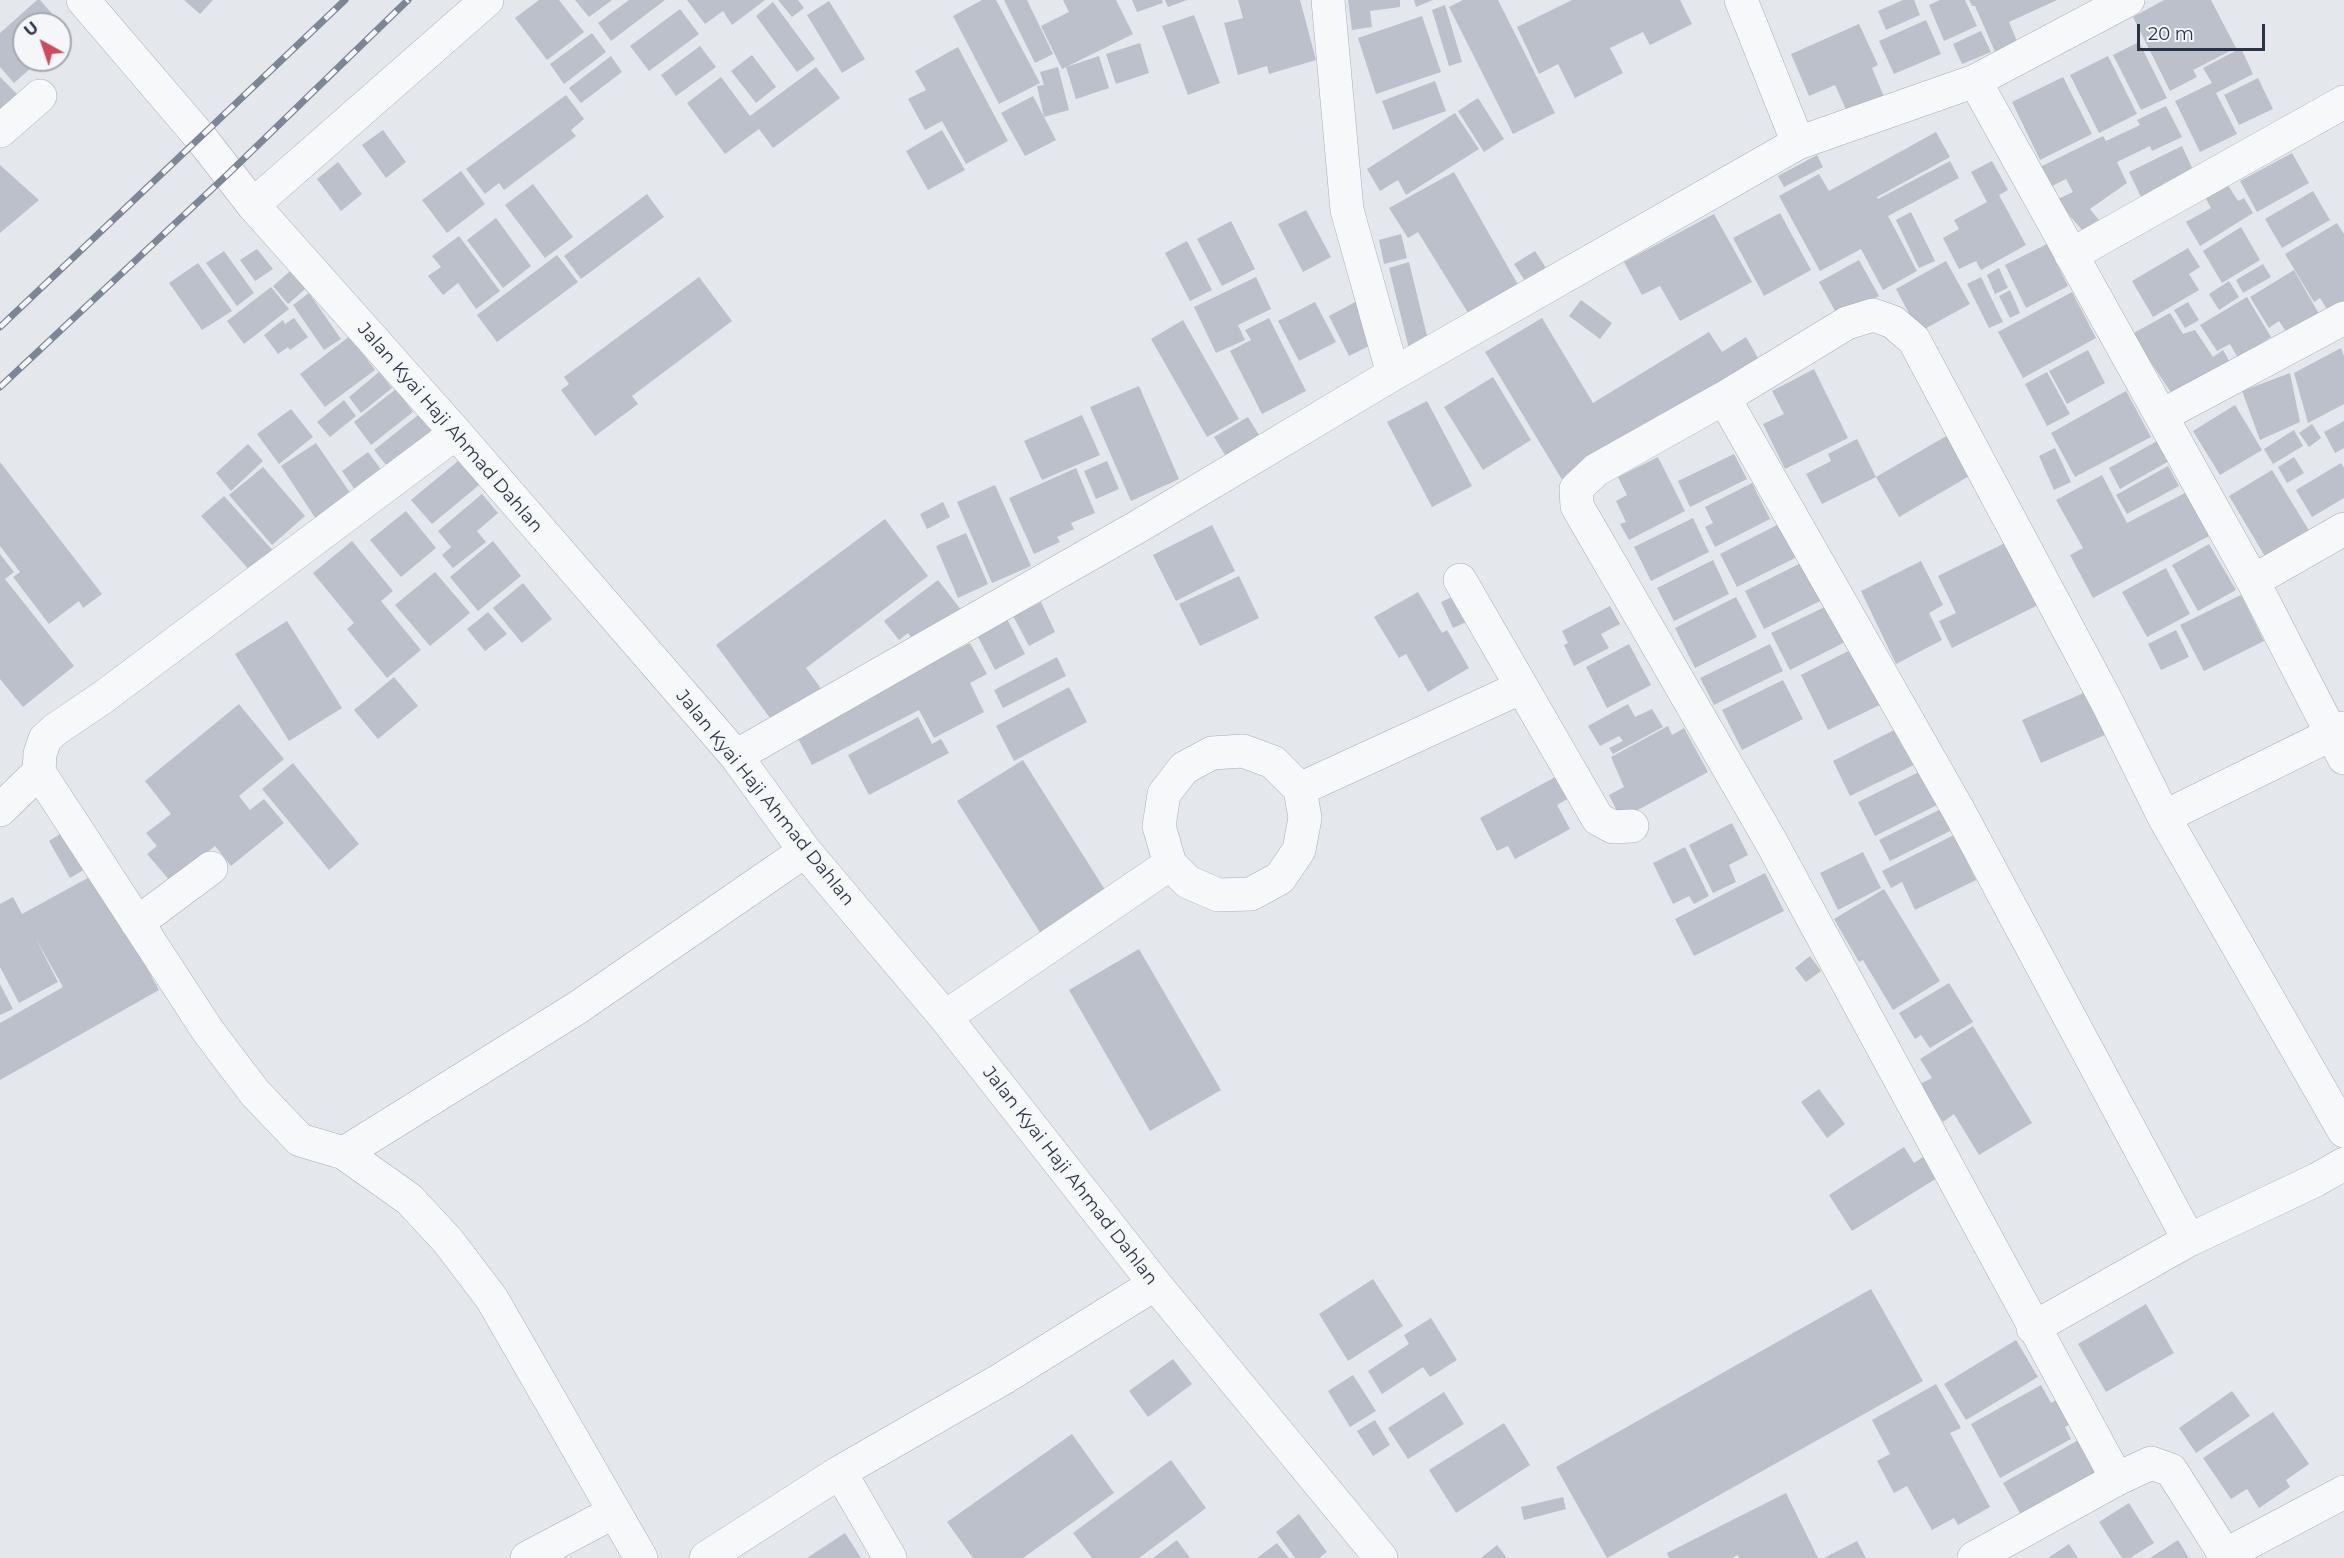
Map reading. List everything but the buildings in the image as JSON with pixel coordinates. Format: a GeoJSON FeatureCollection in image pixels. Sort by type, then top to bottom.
{"type":"FeatureCollection","features":[{"type":"Feature","properties":{"kind":"street","name":"Jalan Kyai Haji Ahmad Dahlan"},"geometry":{"type":"LineString","coordinates":[[83,0],[201,138],[253,205],[736,756],[805,851],[945,1017],[1155,1284],[1381,1558]]}},
{"type":"Feature","properties":{"kind":"street"},"geometry":{"type":"LineString","coordinates":[[253,205],[487,0]]}},
{"type":"Feature","properties":{"kind":"street"},"geometry":{"type":"LineString","coordinates":[[1328,0],[1347,210],[1393,374]]}},
{"type":"Feature","properties":{"kind":"street"},"geometry":{"type":"LineString","coordinates":[[1741,0],[1798,143]]}},
{"type":"Feature","properties":{"kind":"street"},"geometry":{"type":"LineString","coordinates":[[736,756],[1139,526],[1393,374],[1798,143],[1975,81],[2128,0]]}},
{"type":"Feature","properties":{"kind":"street"},"geometry":{"type":"LineString","coordinates":[[1975,81],[2340,740],[2164,817]]}},
{"type":"Feature","properties":{"kind":"street"},"geometry":{"type":"LineString","coordinates":[[0,131],[40,96]]}},
{"type":"Feature","properties":{"kind":"street"},"geometry":{"type":"LineString","coordinates":[[2071,255],[2344,102]]}},
{"type":"Feature","properties":{"kind":"street"},"geometry":{"type":"LineString","coordinates":[[2117,1479],[1768,838],[1577,506],[1576,489],[1596,470],[1724,398],[1847,323],[1873,315],[1893,322],[1914,340],[2108,704],[2164,817],[2344,1131]]}},
{"type":"Feature","properties":{"kind":"street"},"geometry":{"type":"LineString","coordinates":[[2161,416],[2344,318]]}},
{"type":"Feature","properties":{"kind":"street"},"geometry":{"type":"LineString","coordinates":[[1724,398],[1960,813],[2189,1240]]}},
{"type":"Feature","properties":{"kind":"street"},"geometry":{"type":"LineString","coordinates":[[456,434],[111,691],[56,729],[45,739],[40,754],[39,772],[208,1031],[255,1093],[300,1140],[344,1153],[409,1199],[447,1241],[492,1299],[641,1558]]}},
{"type":"Feature","properties":{"kind":"street"},"geometry":{"type":"LineString","coordinates":[[2253,581],[2344,529]]}},
{"type":"Feature","properties":{"kind":"street"},"geometry":{"type":"LineString","coordinates":[[1460,580],[1598,819],[1613,827],[1632,826]]}},
{"type":"Feature","properties":{"kind":"street"},"geometry":{"type":"LineString","coordinates":[[1300,789],[1522,687]]}},
{"type":"Feature","properties":{"kind":"street"},"geometry":{"type":"LineString","coordinates":[[1243,751],[1273,762],[1300,789],[1305,818],[1299,850],[1280,878],[1251,894],[1218,895],[1188,882],[1170,864],[1159,826],[1164,794],[1184,768],[1212,753],[1243,751]]}},
{"type":"Feature","properties":{"kind":"street"},"geometry":{"type":"LineString","coordinates":[[0,810],[39,772]]}},
{"type":"Feature","properties":{"kind":"street"},"geometry":{"type":"LineString","coordinates":[[344,1153],[577,1008],[805,851]]}},
{"type":"Feature","properties":{"kind":"street"},"geometry":{"type":"LineString","coordinates":[[945,1017],[1170,864]]}},
{"type":"Feature","properties":{"kind":"street"},"geometry":{"type":"LineString","coordinates":[[137,923],[211,868]]}},
{"type":"Feature","properties":{"kind":"street"},"geometry":{"type":"LineString","coordinates":[[2033,1328],[2189,1240],[2316,1180],[2344,1164]]}},
{"type":"Feature","properties":{"kind":"street"},"geometry":{"type":"LineString","coordinates":[[706,1558],[840,1472],[1002,1379],[1155,1284]]}},
{"type":"Feature","properties":{"kind":"street"},"geometry":{"type":"LineString","coordinates":[[1974,1558],[2117,1479],[2151,1463],[2171,1470],[2226,1556],[2344,1492]]}},
{"type":"Feature","properties":{"kind":"street"},"geometry":{"type":"LineString","coordinates":[[840,1472],[890,1558]]}},
{"type":"Feature","properties":{"kind":"street"},"geometry":{"type":"LineString","coordinates":[[527,1558],[614,1512]]}},
{"type":"Feature","properties":{"kind":"railway"},"geometry":{"type":"LineString","coordinates":[[0,327],[345,0]]}},
{"type":"Feature","properties":{"kind":"railway"},"geometry":{"type":"LineString","coordinates":[[0,387],[228,174],[408,0]]}}]}
